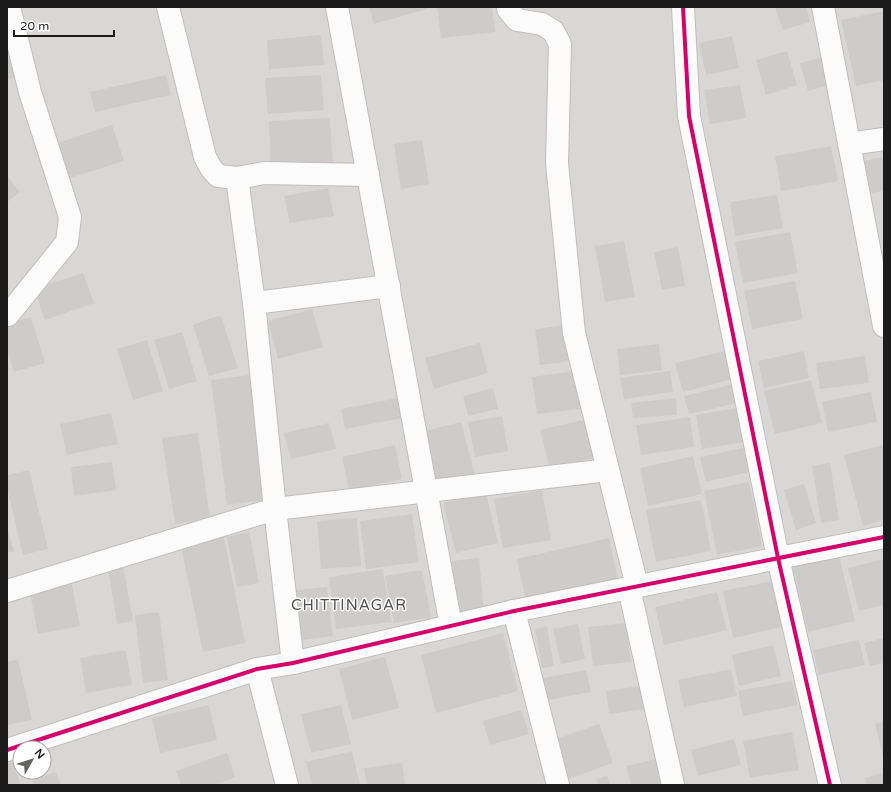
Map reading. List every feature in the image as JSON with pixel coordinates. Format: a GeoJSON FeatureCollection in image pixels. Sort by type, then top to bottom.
{"type":"FeatureCollection","features":[{"type":"Feature","properties":{"kind":"street"},"geometry":{"type":"LineString","coordinates":[[7,314],[67,242],[70,217],[30,92],[9,7]]}},
{"type":"Feature","properties":{"kind":"street"},"geometry":{"type":"LineString","coordinates":[[168,7],[205,157],[211,168],[218,176],[238,178],[264,173],[368,175]]}},
{"type":"Feature","properties":{"kind":"street"},"geometry":{"type":"LineString","coordinates":[[337,7],[451,626]]}},
{"type":"Feature","properties":{"kind":"street"},"geometry":{"type":"LineString","coordinates":[[508,7],[508,10],[517,20],[542,24],[553,31],[560,44],[557,163],[574,333],[608,470],[673,785]]}},
{"type":"Feature","properties":{"kind":"street"},"geometry":{"type":"LineString","coordinates":[[683,7],[689,116],[778,558],[830,785]]}},
{"type":"Feature","properties":{"kind":"street"},"geometry":{"type":"LineString","coordinates":[[823,7],[849,144],[879,268],[884,326]]}},
{"type":"Feature","properties":{"kind":"street"},"geometry":{"type":"LineString","coordinates":[[849,144],[884,139]]}},
{"type":"Feature","properties":{"kind":"street"},"geometry":{"type":"LineString","coordinates":[[238,178],[254,302],[275,509],[294,663]]}},
{"type":"Feature","properties":{"kind":"street"},"geometry":{"type":"LineString","coordinates":[[254,302],[389,286]]}},
{"type":"Feature","properties":{"kind":"street"},"geometry":{"type":"LineString","coordinates":[[7,590],[275,509],[608,470]]}},
{"type":"Feature","properties":{"kind":"street"},"geometry":{"type":"LineString","coordinates":[[7,750],[257,670],[294,663],[514,611],[884,537]]}},
{"type":"Feature","properties":{"kind":"street"},"geometry":{"type":"LineString","coordinates":[[514,611],[558,785]]}},
{"type":"Feature","properties":{"kind":"street"},"geometry":{"type":"LineString","coordinates":[[257,670],[287,785]]}},
{"type":"Feature","properties":{"kind":"shaded area"},"geometry":{"type":"Polygon","coordinates":[[[7,7],[884,7],[884,785],[7,785],[7,7]]]}},
{"type":"Feature","properties":{"kind":"building"},"geometry":{"type":"Polygon","coordinates":[[[369,7],[427,7],[427,9],[374,24],[369,7]]]}},
{"type":"Feature","properties":{"kind":"building"},"geometry":{"type":"Polygon","coordinates":[[[437,7],[492,7],[495,32],[441,38],[437,7]]]}},
{"type":"Feature","properties":{"kind":"building"},"geometry":{"type":"Polygon","coordinates":[[[775,7],[806,7],[810,22],[783,30],[775,7]]]}},
{"type":"Feature","properties":{"kind":"building"},"geometry":{"type":"Polygon","coordinates":[[[884,11],[884,80],[856,86],[841,20],[884,11]]]}},
{"type":"Feature","properties":{"kind":"building"},"geometry":{"type":"Polygon","coordinates":[[[321,35],[324,65],[269,69],[267,40],[321,35]]]}},
{"type":"Feature","properties":{"kind":"building"},"geometry":{"type":"Polygon","coordinates":[[[732,36],[739,68],[706,75],[699,43],[732,36]]]}},
{"type":"Feature","properties":{"kind":"building"},"geometry":{"type":"Polygon","coordinates":[[[787,51],[797,85],[766,95],[756,60],[787,51]]]}},
{"type":"Feature","properties":{"kind":"building"},"geometry":{"type":"Polygon","coordinates":[[[7,54],[15,77],[7,80],[7,54]]]}},
{"type":"Feature","properties":{"kind":"building"},"geometry":{"type":"Polygon","coordinates":[[[829,56],[837,83],[808,91],[800,63],[829,56]]]}},
{"type":"Feature","properties":{"kind":"building"},"geometry":{"type":"Polygon","coordinates":[[[166,75],[171,95],[95,112],[90,92],[166,75]]]}},
{"type":"Feature","properties":{"kind":"building"},"geometry":{"type":"Polygon","coordinates":[[[321,75],[324,110],[268,114],[265,78],[321,75]]]}},
{"type":"Feature","properties":{"kind":"building"},"geometry":{"type":"Polygon","coordinates":[[[740,85],[746,118],[710,124],[704,90],[740,85]]]}},
{"type":"Feature","properties":{"kind":"building"},"geometry":{"type":"Polygon","coordinates":[[[330,118],[333,167],[271,170],[269,121],[330,118]]]}},
{"type":"Feature","properties":{"kind":"building"},"geometry":{"type":"Polygon","coordinates":[[[112,125],[124,161],[60,181],[49,146],[112,125]]]}},
{"type":"Feature","properties":{"kind":"building"},"geometry":{"type":"Polygon","coordinates":[[[422,140],[429,184],[401,189],[394,144],[422,140]]]}},
{"type":"Feature","properties":{"kind":"building"},"geometry":{"type":"Polygon","coordinates":[[[831,146],[838,181],[781,191],[775,156],[831,146]]]}},
{"type":"Feature","properties":{"kind":"building"},"geometry":{"type":"Polygon","coordinates":[[[884,157],[884,191],[871,193],[864,161],[884,157]]]}},
{"type":"Feature","properties":{"kind":"building"},"geometry":{"type":"Polygon","coordinates":[[[7,176],[20,192],[7,202],[7,176]]]}},
{"type":"Feature","properties":{"kind":"building"},"geometry":{"type":"Polygon","coordinates":[[[328,188],[334,216],[290,223],[284,196],[328,188]]]}},
{"type":"Feature","properties":{"kind":"building"},"geometry":{"type":"Polygon","coordinates":[[[777,195],[783,228],[735,236],[730,202],[777,195]]]}},
{"type":"Feature","properties":{"kind":"building"},"geometry":{"type":"Polygon","coordinates":[[[790,232],[798,273],[743,283],[735,242],[790,232]]]}},
{"type":"Feature","properties":{"kind":"building"},"geometry":{"type":"Polygon","coordinates":[[[624,241],[635,297],[605,302],[595,246],[624,241]]]}},
{"type":"Feature","properties":{"kind":"building"},"geometry":{"type":"Polygon","coordinates":[[[678,247],[685,286],[662,290],[654,252],[678,247]]]}},
{"type":"Feature","properties":{"kind":"building"},"geometry":{"type":"Polygon","coordinates":[[[83,273],[94,303],[45,320],[34,289],[83,273]]]}},
{"type":"Feature","properties":{"kind":"building"},"geometry":{"type":"Polygon","coordinates":[[[795,281],[803,319],[752,329],[744,291],[795,281]]]}},
{"type":"Feature","properties":{"kind":"building"},"geometry":{"type":"Polygon","coordinates":[[[312,309],[323,347],[278,359],[268,321],[312,309]]]}},
{"type":"Feature","properties":{"kind":"building"},"geometry":{"type":"Polygon","coordinates":[[[221,316],[238,368],[209,376],[193,325],[221,316]]]}},
{"type":"Feature","properties":{"kind":"building"},"geometry":{"type":"Polygon","coordinates":[[[31,317],[45,363],[14,372],[7,349],[7,324],[31,317]]]}},
{"type":"Feature","properties":{"kind":"building"},"geometry":{"type":"Polygon","coordinates":[[[566,325],[571,361],[540,365],[535,329],[566,325]]]}},
{"type":"Feature","properties":{"kind":"building"},"geometry":{"type":"Polygon","coordinates":[[[182,332],[197,381],[169,389],[154,340],[182,332]]]}},
{"type":"Feature","properties":{"kind":"building"},"geometry":{"type":"Polygon","coordinates":[[[147,340],[163,391],[133,400],[117,349],[147,340]]]}},
{"type":"Feature","properties":{"kind":"building"},"geometry":{"type":"Polygon","coordinates":[[[480,343],[488,373],[434,389],[425,358],[480,343]]]}},
{"type":"Feature","properties":{"kind":"building"},"geometry":{"type":"Polygon","coordinates":[[[659,344],[662,370],[620,375],[617,349],[659,344]]]}},
{"type":"Feature","properties":{"kind":"building"},"geometry":{"type":"Polygon","coordinates":[[[725,351],[733,379],[683,392],[675,363],[725,351]]]}},
{"type":"Feature","properties":{"kind":"building"},"geometry":{"type":"Polygon","coordinates":[[[804,351],[809,378],[764,388],[758,361],[804,351]]]}},
{"type":"Feature","properties":{"kind":"building"},"geometry":{"type":"Polygon","coordinates":[[[865,356],[869,383],[820,389],[816,363],[865,356]]]}},
{"type":"Feature","properties":{"kind":"building"},"geometry":{"type":"Polygon","coordinates":[[[582,370],[588,408],[537,414],[532,377],[582,370]]]}},
{"type":"Feature","properties":{"kind":"building"},"geometry":{"type":"Polygon","coordinates":[[[670,371],[673,392],[624,399],[620,378],[670,371]]]}},
{"type":"Feature","properties":{"kind":"building"},"geometry":{"type":"Polygon","coordinates":[[[250,375],[266,500],[227,505],[211,380],[250,375]]]}},
{"type":"Feature","properties":{"kind":"building"},"geometry":{"type":"Polygon","coordinates":[[[811,380],[822,423],[775,434],[764,391],[811,380]]]}},
{"type":"Feature","properties":{"kind":"building"},"geometry":{"type":"Polygon","coordinates":[[[734,384],[738,403],[689,414],[684,396],[734,384]]]}},
{"type":"Feature","properties":{"kind":"building"},"geometry":{"type":"Polygon","coordinates":[[[493,388],[498,409],[468,416],[463,396],[493,388]]]}},
{"type":"Feature","properties":{"kind":"building"},"geometry":{"type":"Polygon","coordinates":[[[871,392],[877,422],[828,432],[822,402],[871,392]]]}},
{"type":"Feature","properties":{"kind":"building"},"geometry":{"type":"Polygon","coordinates":[[[398,398],[402,418],[345,429],[341,409],[398,398]]]}},
{"type":"Feature","properties":{"kind":"building"},"geometry":{"type":"Polygon","coordinates":[[[676,398],[677,415],[633,418],[631,403],[676,398]]]}},
{"type":"Feature","properties":{"kind":"building"},"geometry":{"type":"Polygon","coordinates":[[[738,408],[744,442],[702,449],[696,415],[738,408]]]}},
{"type":"Feature","properties":{"kind":"building"},"geometry":{"type":"Polygon","coordinates":[[[111,413],[118,444],[67,455],[60,424],[111,413]]]}},
{"type":"Feature","properties":{"kind":"building"},"geometry":{"type":"Polygon","coordinates":[[[502,416],[508,451],[475,457],[468,422],[502,416]]]}},
{"type":"Feature","properties":{"kind":"building"},"geometry":{"type":"Polygon","coordinates":[[[690,417],[694,447],[641,455],[636,425],[690,417]]]}},
{"type":"Feature","properties":{"kind":"building"},"geometry":{"type":"Polygon","coordinates":[[[591,418],[601,456],[550,469],[540,430],[591,418]]]}},
{"type":"Feature","properties":{"kind":"building"},"geometry":{"type":"Polygon","coordinates":[[[461,422],[475,475],[434,485],[421,432],[461,422]]]}},
{"type":"Feature","properties":{"kind":"building"},"geometry":{"type":"Polygon","coordinates":[[[329,423],[336,449],[291,459],[284,433],[329,423]]]}},
{"type":"Feature","properties":{"kind":"building"},"geometry":{"type":"Polygon","coordinates":[[[198,433],[210,519],[175,524],[162,438],[198,433]]]}},
{"type":"Feature","properties":{"kind":"building"},"geometry":{"type":"Polygon","coordinates":[[[395,445],[402,479],[349,490],[342,457],[395,445]]]}},
{"type":"Feature","properties":{"kind":"building"},"geometry":{"type":"Polygon","coordinates":[[[883,445],[884,520],[863,526],[844,455],[883,445]]]}},
{"type":"Feature","properties":{"kind":"building"},"geometry":{"type":"Polygon","coordinates":[[[743,448],[749,472],[706,482],[700,457],[743,448]]]}},
{"type":"Feature","properties":{"kind":"building"},"geometry":{"type":"Polygon","coordinates":[[[693,456],[702,494],[648,506],[640,468],[693,456]]]}},
{"type":"Feature","properties":{"kind":"building"},"geometry":{"type":"Polygon","coordinates":[[[112,462],[116,490],[74,496],[71,467],[112,462]]]}},
{"type":"Feature","properties":{"kind":"building"},"geometry":{"type":"Polygon","coordinates":[[[830,463],[839,520],[821,523],[812,466],[830,463]]]}},
{"type":"Feature","properties":{"kind":"building"},"geometry":{"type":"Polygon","coordinates":[[[29,470],[48,549],[23,555],[7,488],[7,475],[29,470]]]}},
{"type":"Feature","properties":{"kind":"building"},"geometry":{"type":"Polygon","coordinates":[[[749,482],[762,546],[717,555],[704,491],[749,482]]]}},
{"type":"Feature","properties":{"kind":"building"},"geometry":{"type":"Polygon","coordinates":[[[804,484],[816,523],[796,530],[784,490],[804,484]]]}},
{"type":"Feature","properties":{"kind":"building"},"geometry":{"type":"Polygon","coordinates":[[[542,490],[551,540],[503,548],[494,499],[542,490]]]}},
{"type":"Feature","properties":{"kind":"building"},"geometry":{"type":"Polygon","coordinates":[[[486,493],[498,543],[456,553],[443,503],[486,493]]]}},
{"type":"Feature","properties":{"kind":"building"},"geometry":{"type":"Polygon","coordinates":[[[701,500],[711,551],[656,562],[646,510],[701,500]]]}},
{"type":"Feature","properties":{"kind":"building"},"geometry":{"type":"Polygon","coordinates":[[[412,514],[419,562],[366,569],[360,521],[412,514]]]}},
{"type":"Feature","properties":{"kind":"building"},"geometry":{"type":"Polygon","coordinates":[[[357,518],[361,566],[321,569],[317,521],[357,518]]]}},
{"type":"Feature","properties":{"kind":"building"},"geometry":{"type":"Polygon","coordinates":[[[7,528],[14,551],[7,553],[7,528]]]}},
{"type":"Feature","properties":{"kind":"building"},"geometry":{"type":"Polygon","coordinates":[[[249,532],[259,583],[237,587],[227,537],[249,532]]]}},
{"type":"Feature","properties":{"kind":"building"},"geometry":{"type":"Polygon","coordinates":[[[223,533],[245,643],[203,652],[180,542],[223,533]]]}},
{"type":"Feature","properties":{"kind":"building"},"geometry":{"type":"Polygon","coordinates":[[[609,538],[619,585],[527,605],[517,559],[609,538]]]}},
{"type":"Feature","properties":{"kind":"building"},"geometry":{"type":"Polygon","coordinates":[[[839,556],[855,621],[808,632],[793,567],[839,556]]]}},
{"type":"Feature","properties":{"kind":"building"},"geometry":{"type":"Polygon","coordinates":[[[479,558],[484,613],[457,615],[452,561],[479,558]]]}},
{"type":"Feature","properties":{"kind":"building"},"geometry":{"type":"Polygon","coordinates":[[[884,559],[884,605],[859,611],[848,568],[884,559]]]}},
{"type":"Feature","properties":{"kind":"building"},"geometry":{"type":"Polygon","coordinates":[[[122,560],[133,621],[117,624],[107,563],[122,560]]]}},
{"type":"Feature","properties":{"kind":"building"},"geometry":{"type":"Polygon","coordinates":[[[383,569],[391,622],[336,629],[329,577],[383,569]]]}},
{"type":"Feature","properties":{"kind":"building"},"geometry":{"type":"Polygon","coordinates":[[[422,570],[431,617],[394,623],[385,576],[422,570]]]}},
{"type":"Feature","properties":{"kind":"building"},"geometry":{"type":"Polygon","coordinates":[[[70,575],[80,626],[38,634],[28,583],[70,575]]]}},
{"type":"Feature","properties":{"kind":"building"},"geometry":{"type":"Polygon","coordinates":[[[772,581],[782,627],[733,638],[723,591],[772,581]]]}},
{"type":"Feature","properties":{"kind":"building"},"geometry":{"type":"Polygon","coordinates":[[[327,587],[333,636],[295,641],[290,591],[327,587]]]}},
{"type":"Feature","properties":{"kind":"building"},"geometry":{"type":"Polygon","coordinates":[[[717,592],[727,630],[664,645],[655,607],[717,592]]]}},
{"type":"Feature","properties":{"kind":"building"},"geometry":{"type":"Polygon","coordinates":[[[159,612],[168,680],[143,683],[135,615],[159,612]]]}},
{"type":"Feature","properties":{"kind":"building"},"geometry":{"type":"Polygon","coordinates":[[[626,623],[631,662],[593,666],[588,627],[626,623]]]}},
{"type":"Feature","properties":{"kind":"building"},"geometry":{"type":"Polygon","coordinates":[[[578,624],[585,659],[561,664],[553,629],[578,624]]]}},
{"type":"Feature","properties":{"kind":"building"},"geometry":{"type":"Polygon","coordinates":[[[547,627],[554,666],[542,668],[535,629],[547,627]]]}},
{"type":"Feature","properties":{"kind":"building"},"geometry":{"type":"Polygon","coordinates":[[[503,633],[518,691],[436,713],[421,655],[503,633]]]}},
{"type":"Feature","properties":{"kind":"building"},"geometry":{"type":"Polygon","coordinates":[[[884,638],[884,663],[870,666],[864,643],[884,638]]]}},
{"type":"Feature","properties":{"kind":"building"},"geometry":{"type":"Polygon","coordinates":[[[859,640],[865,665],[819,675],[813,650],[859,640]]]}},
{"type":"Feature","properties":{"kind":"building"},"geometry":{"type":"Polygon","coordinates":[[[773,645],[781,676],[739,686],[732,655],[773,645]]]}},
{"type":"Feature","properties":{"kind":"building"},"geometry":{"type":"Polygon","coordinates":[[[126,650],[132,685],[86,693],[80,658],[126,650]]]}},
{"type":"Feature","properties":{"kind":"building"},"geometry":{"type":"Polygon","coordinates":[[[385,657],[399,708],[352,720],[339,669],[385,657]]]}},
{"type":"Feature","properties":{"kind":"building"},"geometry":{"type":"Polygon","coordinates":[[[18,659],[32,720],[7,725],[7,662],[18,659]]]}},
{"type":"Feature","properties":{"kind":"building"},"geometry":{"type":"Polygon","coordinates":[[[731,669],[737,696],[684,707],[678,680],[731,669]]]}},
{"type":"Feature","properties":{"kind":"building"},"geometry":{"type":"Polygon","coordinates":[[[586,670],[591,692],[543,701],[539,679],[586,670]]]}},
{"type":"Feature","properties":{"kind":"building"},"geometry":{"type":"Polygon","coordinates":[[[792,681],[797,705],[743,716],[738,691],[792,681]]]}},
{"type":"Feature","properties":{"kind":"building"},"geometry":{"type":"Polygon","coordinates":[[[641,686],[644,709],[609,714],[606,691],[641,686]]]}},
{"type":"Feature","properties":{"kind":"building"},"geometry":{"type":"Polygon","coordinates":[[[209,705],[217,740],[160,753],[152,718],[209,705]]]}},
{"type":"Feature","properties":{"kind":"building"},"geometry":{"type":"Polygon","coordinates":[[[341,705],[351,744],[311,753],[301,714],[341,705]]]}},
{"type":"Feature","properties":{"kind":"building"},"geometry":{"type":"Polygon","coordinates":[[[521,710],[529,734],[490,745],[483,721],[521,710]]]}},
{"type":"Feature","properties":{"kind":"building"},"geometry":{"type":"Polygon","coordinates":[[[884,722],[884,756],[883,756],[875,724],[884,722]]]}},
{"type":"Feature","properties":{"kind":"building"},"geometry":{"type":"Polygon","coordinates":[[[599,724],[613,763],[563,781],[548,742],[599,724]]]}},
{"type":"Feature","properties":{"kind":"building"},"geometry":{"type":"Polygon","coordinates":[[[792,732],[799,770],[750,778],[743,741],[792,732]]]}},
{"type":"Feature","properties":{"kind":"building"},"geometry":{"type":"Polygon","coordinates":[[[734,739],[741,765],[698,776],[691,750],[734,739]]]}},
{"type":"Feature","properties":{"kind":"building"},"geometry":{"type":"Polygon","coordinates":[[[352,751],[360,785],[312,785],[306,762],[352,751]]]}},
{"type":"Feature","properties":{"kind":"building"},"geometry":{"type":"Polygon","coordinates":[[[227,753],[235,777],[215,785],[181,785],[176,771],[227,753]]]}},
{"type":"Feature","properties":{"kind":"building"},"geometry":{"type":"Polygon","coordinates":[[[7,755],[9,755],[12,762],[12,780],[19,780],[21,785],[7,785],[7,755]]]}},
{"type":"Feature","properties":{"kind":"building"},"geometry":{"type":"Polygon","coordinates":[[[656,759],[661,785],[631,785],[626,766],[656,759]]]}},
{"type":"Feature","properties":{"kind":"building"},"geometry":{"type":"Polygon","coordinates":[[[402,763],[405,785],[367,785],[364,768],[402,763]]]}},
{"type":"Feature","properties":{"kind":"building"},"geometry":{"type":"Polygon","coordinates":[[[56,772],[61,785],[33,785],[32,781],[35,780],[52,780],[52,774],[56,772]]]}},
{"type":"Feature","properties":{"kind":"building"},"geometry":{"type":"Polygon","coordinates":[[[884,772],[884,785],[867,785],[865,778],[884,772]]]}},
{"type":"Feature","properties":{"kind":"building"},"geometry":{"type":"Polygon","coordinates":[[[607,776],[610,785],[598,785],[597,779],[607,776]]]}},
{"type":"Feature","properties":{"kind":"cycle path"},"geometry":{"type":"LineString","coordinates":[[683,7],[689,116],[778,558],[830,785]]}},
{"type":"Feature","properties":{"kind":"cycle path"},"geometry":{"type":"LineString","coordinates":[[7,750],[257,669],[293,663],[514,611],[884,537]]}},
{"type":"Feature","properties":{"kind":"district","name":"CHITTINAGAR"},"geometry":{"type":"Point","coordinates":[349,605]}}]}
